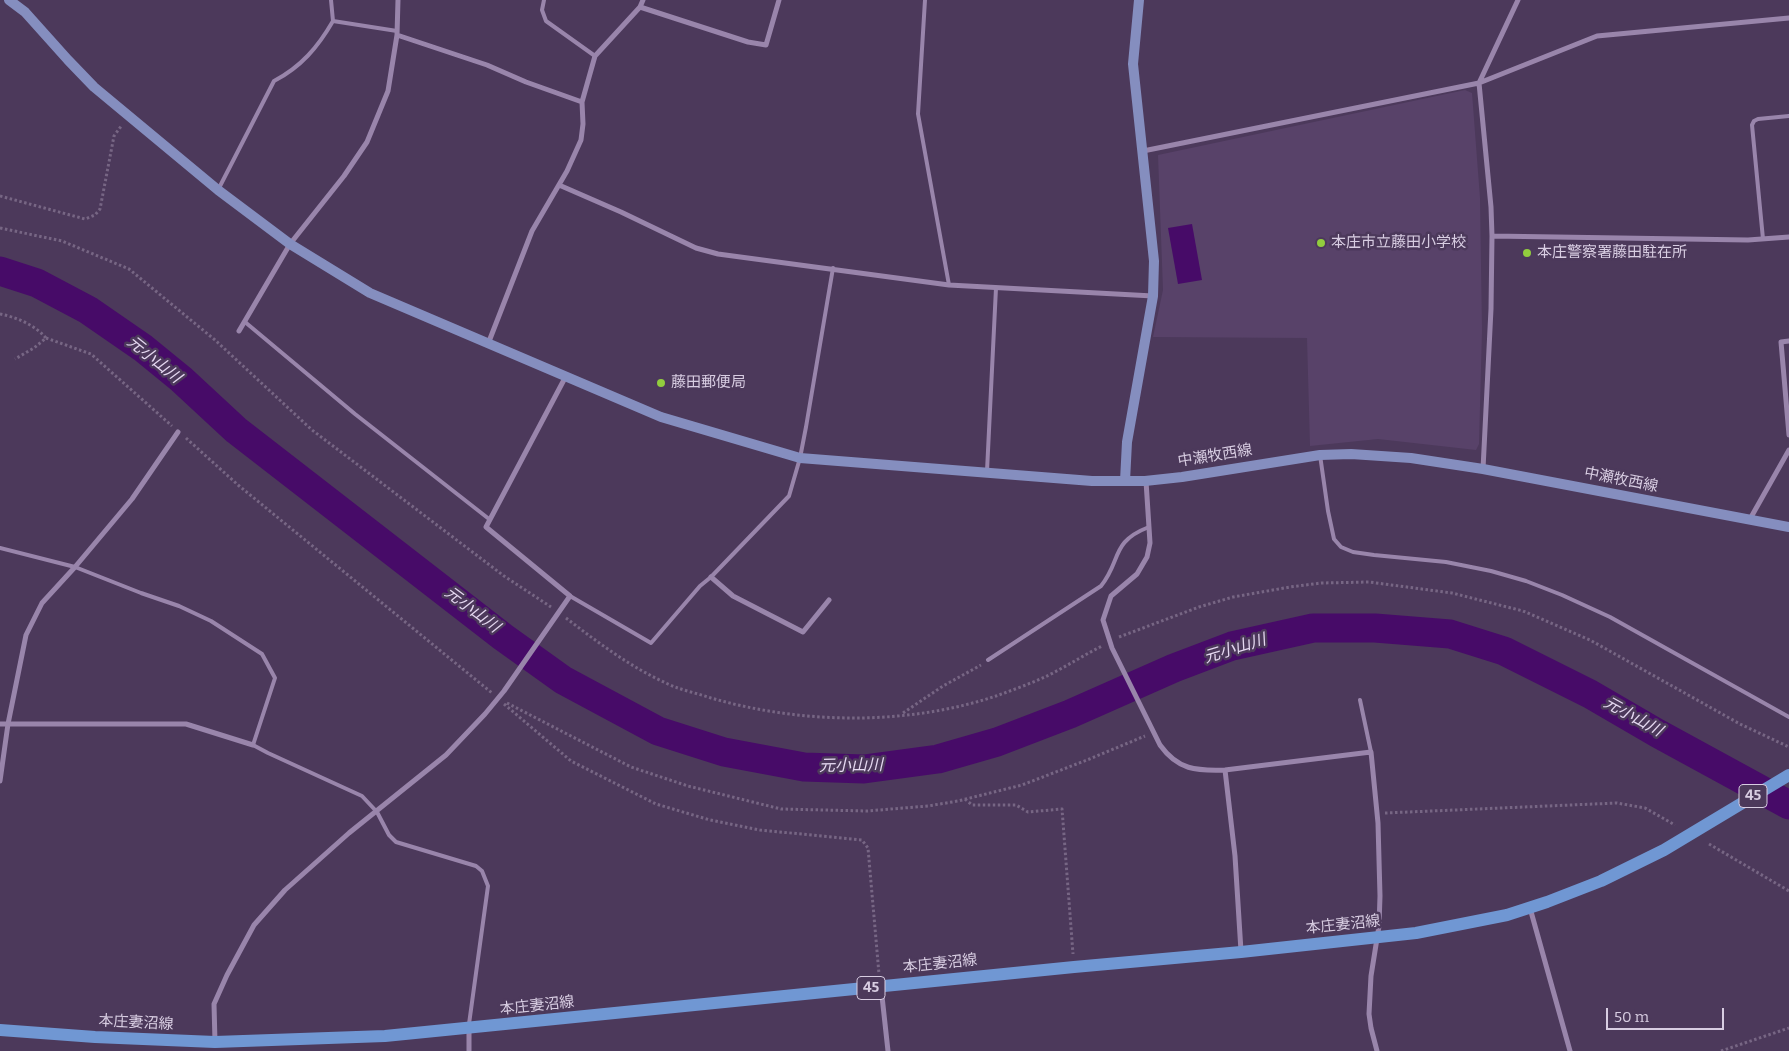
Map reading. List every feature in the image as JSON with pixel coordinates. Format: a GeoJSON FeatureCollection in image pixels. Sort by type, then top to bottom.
{"type":"FeatureCollection","features":[{"type":"Feature","properties":{"kind":"main road","name":"本庄妻沼線"},"geometry":{"type":"LineString","coordinates":[[0,1030],[95,1037],[214,1042],[385,1036],[1377,938],[1452,927],[1506,915],[1592,884],[1630,868],[1789,775]]}},
{"type":"Feature","properties":{"kind":"street"},"geometry":{"type":"LineString","coordinates":[[240,331],[290,244],[344,176],[367,142],[388,91],[397,33],[398,0]]}},
{"type":"Feature","properties":{"kind":"street"},"geometry":{"type":"LineString","coordinates":[[488,344],[532,231],[567,171],[581,140],[583,124],[582,102],[595,56],[640,7],[643,0]]}},
{"type":"Feature","properties":{"kind":"street"},"geometry":{"type":"LineString","coordinates":[[640,7],[748,42],[766,45],[779,0]]}},
{"type":"Feature","properties":{"kind":"street"},"geometry":{"type":"LineString","coordinates":[[1125,481],[1127,442],[1154,296],[1154,261],[1132,64],[1138,0]]}},
{"type":"Feature","properties":{"kind":"street"},"geometry":{"type":"LineString","coordinates":[[1482,469],[1489,348],[1492,207],[1479,83],[1518,0]]}},
{"type":"Feature","properties":{"kind":"street","name":"中瀬牧西線"},"geometry":{"type":"LineString","coordinates":[[12,1],[25,12],[94,87],[218,190],[290,244],[370,293],[661,417],[800,458],[1044,478],[1146,481],[1320,455],[1352,454],[1411,458],[1482,469],[1750,519],[1787,528]]}},
{"type":"Feature","properties":{"kind":"street"},"geometry":{"type":"LineString","coordinates":[[1142,151],[1479,83],[1597,36],[1789,18]]}},
{"type":"Feature","properties":{"kind":"street"},"geometry":{"type":"LineString","coordinates":[[397,33],[582,102]]}},
{"type":"Feature","properties":{"kind":"street"},"geometry":{"type":"LineString","coordinates":[[559,185],[696,248],[740,257],[949,285],[1154,296]]}},
{"type":"Feature","properties":{"kind":"street"},"geometry":{"type":"LineString","coordinates":[[1492,236],[1748,240],[1789,237]]}},
{"type":"Feature","properties":{"kind":"street"},"geometry":{"type":"LineString","coordinates":[[1789,341],[1781,342],[1789,435]]}},
{"type":"Feature","properties":{"kind":"street"},"geometry":{"type":"LineString","coordinates":[[214,1042],[214,1004],[227,975],[254,925],[285,890],[349,833],[446,755],[504,691],[570,596],[486,527],[566,376]]}},
{"type":"Feature","properties":{"kind":"street"},"geometry":{"type":"LineString","coordinates":[[0,781],[8,724],[26,636],[42,602],[75,567],[132,499],[178,432]]}},
{"type":"Feature","properties":{"kind":"street"},"geometry":{"type":"LineString","coordinates":[[1750,519],[1789,450]]}},
{"type":"Feature","properties":{"kind":"street"},"geometry":{"type":"LineString","coordinates":[[1146,481],[1150,542],[1148,557],[1137,574],[1111,596],[1103,620],[1112,648],[1166,754],[1176,762],[1189,768],[1225,770],[1370,752],[1377,814],[1380,896],[1377,938],[1371,976],[1369,1014],[1370,1028],[1377,1051]]}},
{"type":"Feature","properties":{"kind":"street"},"geometry":{"type":"LineString","coordinates":[[711,577],[733,596],[803,632],[828,600]]}},
{"type":"Feature","properties":{"kind":"street"},"geometry":{"type":"LineString","coordinates":[[0,724],[186,724],[253,745]]}},
{"type":"Feature","properties":{"kind":"street"},"geometry":{"type":"LineString","coordinates":[[1225,770],[1241,952]]}},
{"type":"Feature","properties":{"kind":"street"},"geometry":{"type":"LineString","coordinates":[[1529,907],[1570,1051]]}},
{"type":"Feature","properties":{"kind":"street"},"geometry":{"type":"LineString","coordinates":[[880,987],[888,1051]]}},
{"type":"Feature","properties":{"kind":"street"},"geometry":{"type":"LineString","coordinates":[[468,1051],[469,1029]]}},
{"type":"Feature","properties":{"kind":"lane"},"geometry":{"type":"LineString","coordinates":[[218,190],[274,81],[289,73],[322,41],[333,21],[331,0]]}},
{"type":"Feature","properties":{"kind":"lane"},"geometry":{"type":"LineString","coordinates":[[544,0],[542,10],[546,21],[595,56]]}},
{"type":"Feature","properties":{"kind":"lane"},"geometry":{"type":"LineString","coordinates":[[925,0],[918,114],[949,285]]}},
{"type":"Feature","properties":{"kind":"lane"},"geometry":{"type":"LineString","coordinates":[[333,21],[397,33]]}},
{"type":"Feature","properties":{"kind":"lane"},"geometry":{"type":"LineString","coordinates":[[1763,239],[1752,124],[1758,119],[1789,116]]}},
{"type":"Feature","properties":{"kind":"lane"},"geometry":{"type":"LineString","coordinates":[[570,596],[650,643],[700,586],[789,496],[800,458],[833,268]]}},
{"type":"Feature","properties":{"kind":"lane"},"geometry":{"type":"LineString","coordinates":[[987,472],[996,288]]}},
{"type":"Feature","properties":{"kind":"lane"},"geometry":{"type":"LineString","coordinates":[[245,322],[355,414],[489,519]]}},
{"type":"Feature","properties":{"kind":"lane"},"geometry":{"type":"LineString","coordinates":[[1320,455],[1334,539],[1341,547],[1353,552],[1446,562],[1491,571],[1526,581],[1610,617],[1789,717]]}},
{"type":"Feature","properties":{"kind":"lane"},"geometry":{"type":"LineString","coordinates":[[988,660],[1101,586],[1108,577],[1117,553],[1124,542],[1135,533],[1149,527]]}},
{"type":"Feature","properties":{"kind":"lane"},"geometry":{"type":"LineString","coordinates":[[0,548],[75,567],[180,606],[262,654],[275,678],[253,745],[362,796],[377,812],[389,835],[396,842],[476,866],[485,877],[488,886],[469,1029]]}},
{"type":"Feature","properties":{"kind":"lane"},"geometry":{"type":"LineString","coordinates":[[1360,700],[1370,752]]}},
{"type":"Feature","properties":{"kind":"path"},"geometry":{"type":"LineString","coordinates":[[0,196],[85,219],[95,215],[100,209],[114,136],[129,117]]}},
{"type":"Feature","properties":{"kind":"path"},"geometry":{"type":"LineString","coordinates":[[0,228],[62,242],[129,269],[215,340],[312,430],[504,576],[549,606]]}},
{"type":"Feature","properties":{"kind":"path"},"geometry":{"type":"LineString","coordinates":[[0,314],[12,316],[40,330],[46,338],[91,354],[238,485],[498,698],[571,761],[656,804],[710,820],[760,830],[862,840],[868,848],[880,987]]}},
{"type":"Feature","properties":{"kind":"path"},"geometry":{"type":"LineString","coordinates":[[15,359],[34,348],[46,338]]}},
{"type":"Feature","properties":{"kind":"path"},"geometry":{"type":"LineString","coordinates":[[1122,635],[1199,607],[1233,598],[1321,583],[1370,582],[1452,593],[1523,611],[1590,640],[1740,724],[1789,747]]}},
{"type":"Feature","properties":{"kind":"path"},"geometry":{"type":"LineString","coordinates":[[560,613],[622,660],[651,676],[685,690],[765,711],[830,718],[901,715],[948,708],[996,696],[1050,674],[1098,648]]}},
{"type":"Feature","properties":{"kind":"path"},"geometry":{"type":"LineString","coordinates":[[901,715],[943,686],[988,660]]}},
{"type":"Feature","properties":{"kind":"path"},"geometry":{"type":"LineString","coordinates":[[498,698],[631,767],[688,786],[781,809],[867,811],[928,806],[966,799],[1022,784],[1087,760],[1153,730]]}},
{"type":"Feature","properties":{"kind":"path"},"geometry":{"type":"LineString","coordinates":[[966,799],[972,805],[1016,805],[1028,812],[1062,809],[1074,967]]}},
{"type":"Feature","properties":{"kind":"path"},"geometry":{"type":"LineString","coordinates":[[1377,814],[1617,803],[1645,808],[1674,825]]}},
{"type":"Feature","properties":{"kind":"path"},"geometry":{"type":"LineString","coordinates":[[1708,844],[1789,891]]}},
{"type":"Feature","properties":{"kind":"path"},"geometry":{"type":"LineString","coordinates":[[1720,1051],[1789,1028]]}},
{"type":"Feature","properties":{"kind":"shaded area","name":"本庄市立藤田小学校"},"geometry":{"type":"Polygon","coordinates":[[[1465,90],[1472,93],[1480,198],[1482,330],[1479,444],[1476,450],[1378,439],[1310,446],[1307,338],[1153,337],[1163,290],[1158,155],[1465,90]]]}},
{"type":"Feature","properties":{"kind":"shaded area"},"geometry":{"type":"Polygon","coordinates":[[[1192,224],[1202,280],[1178,284],[1168,228],[1192,224]]]}},
{"type":"Feature","properties":{"kind":"waterway","name":"元小山川"},"geometry":{"type":"LineString","coordinates":[[0,271],[37,283],[88,310],[143,348],[181,379],[236,430],[503,637],[563,680],[658,731],[724,752],[804,767],[864,769],[938,759],[997,742],[1070,714],[1174,668],[1232,646],[1313,628],[1375,628],[1450,634],[1504,651],[1590,694],[1789,805]]}},
{"type":"Feature","properties":{"kind":"place","name":"本庄市立藤田小学校"},"geometry":{"type":"Point","coordinates":[1321,243]}},
{"type":"Feature","properties":{"kind":"place","name":"本庄警察署藤田駐在所"},"geometry":{"type":"Point","coordinates":[1527,253]}},
{"type":"Feature","properties":{"kind":"place","name":"藤田郵便局"},"geometry":{"type":"Point","coordinates":[661,383]}}]}
